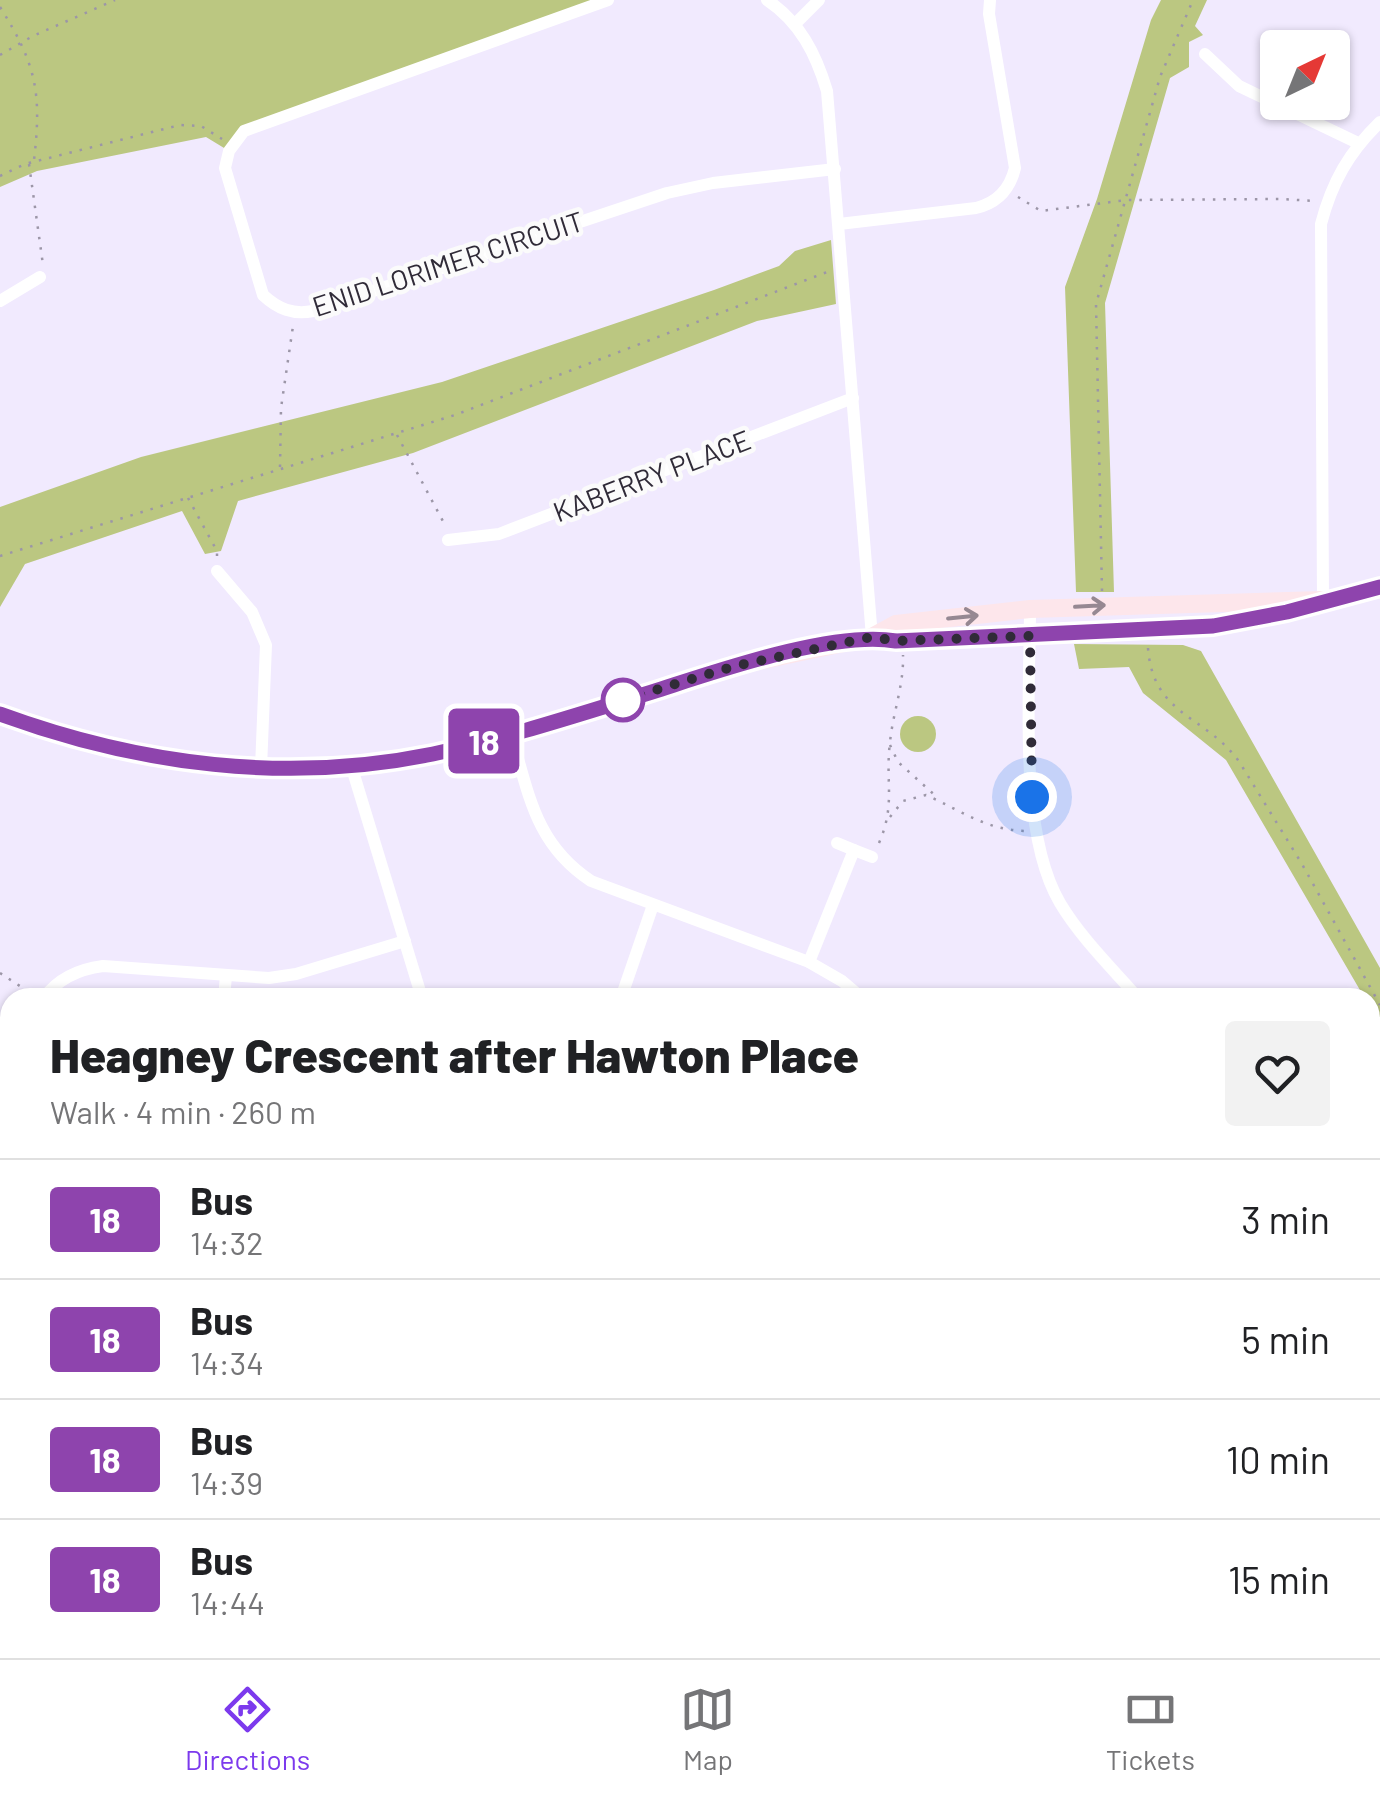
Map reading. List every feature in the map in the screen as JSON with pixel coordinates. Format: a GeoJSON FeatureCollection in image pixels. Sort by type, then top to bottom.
{"type":"FeatureCollection","features":[{"type":"Feature","properties":{"kind":"street"},"geometry":{"type":"LineString","coordinates":[[232,146],[255,126],[608,0]]}},
{"type":"Feature","properties":{"kind":"street"},"geometry":{"type":"LineString","coordinates":[[767,0],[794,24],[818,62],[828,91],[872,637]]}},
{"type":"Feature","properties":{"kind":"street"},"geometry":{"type":"LineString","coordinates":[[794,24],[820,0]]}},
{"type":"Feature","properties":{"kind":"street"},"geometry":{"type":"LineString","coordinates":[[839,224],[987,206],[1006,188],[1015,168],[989,14],[990,0]]}},
{"type":"Feature","properties":{"kind":"street"},"geometry":{"type":"LineString","coordinates":[[1205,54],[1239,86],[1358,144]]}},
{"type":"Feature","properties":{"kind":"street"},"geometry":{"type":"LineString","coordinates":[[1324,600],[1319,252],[1326,204],[1340,168],[1380,122]]}},
{"type":"Feature","properties":{"kind":"street","name":"ENID LORIMER CIRCUIT"},"geometry":{"type":"LineString","coordinates":[[232,146],[225,168],[257,281],[274,306],[295,312],[313,311],[667,193],[714,183],[835,169]]}},
{"type":"Feature","properties":{"kind":"street"},"geometry":{"type":"LineString","coordinates":[[0,301],[40,277]]}},
{"type":"Feature","properties":{"kind":"street","name":"KABERRY PLACE"},"geometry":{"type":"LineString","coordinates":[[448,540],[500,534],[853,398]]}},
{"type":"Feature","properties":{"kind":"street"},"geometry":{"type":"LineString","coordinates":[[216,571],[252,612],[266,645],[261,768]]}},
{"type":"Feature","properties":{"kind":"street"},"geometry":{"type":"LineString","coordinates":[[872,637],[902,641],[1213,626],[1380,587]]}},
{"type":"Feature","properties":{"kind":"street"},"geometry":{"type":"LineString","coordinates":[[0,714],[123,751],[199,763],[261,768],[351,766],[432,754],[510,734],[735,666],[872,637],[896,624],[1030,610],[1324,600]]}},
{"type":"Feature","properties":{"kind":"street"},"geometry":{"type":"LineString","coordinates":[[1030,610],[1035,829],[1044,868],[1076,928],[1129,988]]}},
{"type":"Feature","properties":{"kind":"street"},"geometry":{"type":"LineString","coordinates":[[510,734],[546,838],[561,858],[591,881],[809,962],[850,988]]}},
{"type":"Feature","properties":{"kind":"street"},"geometry":{"type":"LineString","coordinates":[[351,766],[419,988]]}},
{"type":"Feature","properties":{"kind":"street"},"geometry":{"type":"LineString","coordinates":[[837,843],[872,857]]}},
{"type":"Feature","properties":{"kind":"street"},"geometry":{"type":"LineString","coordinates":[[809,962],[854,850]]}},
{"type":"Feature","properties":{"kind":"street"},"geometry":{"type":"LineString","coordinates":[[625,988],[653,904]]}},
{"type":"Feature","properties":{"kind":"street"},"geometry":{"type":"LineString","coordinates":[[54,988],[84,968],[104,966],[269,978],[296,974],[405,941]]}},
{"type":"Feature","properties":{"kind":"street"},"geometry":{"type":"LineString","coordinates":[[225,988],[226,976]]}},
{"type":"Feature","properties":{"kind":"path"},"geometry":{"type":"LineString","coordinates":[[0,55],[115,0]]}},
{"type":"Feature","properties":{"kind":"path"},"geometry":{"type":"LineString","coordinates":[[1103,606],[1095,316],[1100,286],[1160,78],[1192,0]]}},
{"type":"Feature","properties":{"kind":"path"},"geometry":{"type":"LineString","coordinates":[[0,6],[22,42],[36,86],[39,123],[32,162],[42,252]]}},
{"type":"Feature","properties":{"kind":"path"},"geometry":{"type":"LineString","coordinates":[[0,176],[32,162],[180,125],[201,126],[232,146]]}},
{"type":"Feature","properties":{"kind":"path"},"geometry":{"type":"LineString","coordinates":[[1006,188],[1040,210],[1125,201],[1280,198],[1326,204]]}},
{"type":"Feature","properties":{"kind":"path"},"geometry":{"type":"LineString","coordinates":[[0,556],[455,415],[843,267]]}},
{"type":"Feature","properties":{"kind":"path"},"geometry":{"type":"LineString","coordinates":[[280,468],[281,408],[295,312]]}},
{"type":"Feature","properties":{"kind":"path"},"geometry":{"type":"LineString","coordinates":[[397,433],[444,520],[448,540]]}},
{"type":"Feature","properties":{"kind":"path"},"geometry":{"type":"LineString","coordinates":[[187,497],[217,551],[216,571]]}},
{"type":"Feature","properties":{"kind":"path"},"geometry":{"type":"LineString","coordinates":[[890,818],[890,744],[902,682],[902,641]]}},
{"type":"Feature","properties":{"kind":"path"},"geometry":{"type":"LineString","coordinates":[[1148,641],[1156,687],[1230,749],[1240,763],[1371,988]]}},
{"type":"Feature","properties":{"kind":"path"},"geometry":{"type":"LineString","coordinates":[[890,744],[898,762],[970,819],[1011,831],[1035,829]]}},
{"type":"Feature","properties":{"kind":"path"},"geometry":{"type":"LineString","coordinates":[[872,857],[890,818],[904,801],[926,794],[944,802]]}},
{"type":"Feature","properties":{"kind":"path"},"geometry":{"type":"LineString","coordinates":[[0,972],[22,988]]}},
{"type":"Feature","properties":{"kind":"green space"},"geometry":{"type":"Polygon","coordinates":[[[0,0],[608,0],[255,125],[229,151],[206,137],[37,171],[0,187],[0,0]]]}},
{"type":"Feature","properties":{"kind":"green space"},"geometry":{"type":"Polygon","coordinates":[[[1161,0],[1207,0],[1195,26],[1203,35],[1189,42],[1189,67],[1170,78],[1105,303],[1114,592],[1076,592],[1065,287],[1097,199],[1151,20],[1161,0]]]}},
{"type":"Feature","properties":{"kind":"green space"},"geometry":{"type":"Polygon","coordinates":[[[831,240],[836,304],[757,321],[413,453],[238,501],[221,551],[205,554],[182,511],[25,564],[0,607],[0,507],[141,457],[442,382],[714,290],[779,266],[795,251],[831,240]]]}},
{"type":"Feature","properties":{"kind":"green space"},"geometry":{"type":"Polygon","coordinates":[[[1074,644],[1183,645],[1201,651],[1380,968],[1380,988],[1359,988],[1226,760],[1143,693],[1129,667],[1079,669],[1074,644]]]}},
{"type":"Feature","properties":{"kind":"green space"},"geometry":{"type":"Polygon","coordinates":[[[918,716],[931,721],[936,734],[931,747],[918,752],[905,747],[900,734],[905,721],[918,716]]]}},
{"type":"Feature","properties":{"kind":"bus line","name":"18"},"geometry":{"type":"LineString","coordinates":[[0,714],[78,740],[169,760],[261,768],[351,766],[432,754],[735,666],[872,637],[896,641],[1168,631],[1250,620],[1380,587]]}},
{"type":"Feature","properties":{"kind":"route"},"geometry":{"type":"LineString","coordinates":[[623,700],[735,666],[872,637],[896,641],[1030,636],[1032,797]]}}]}
